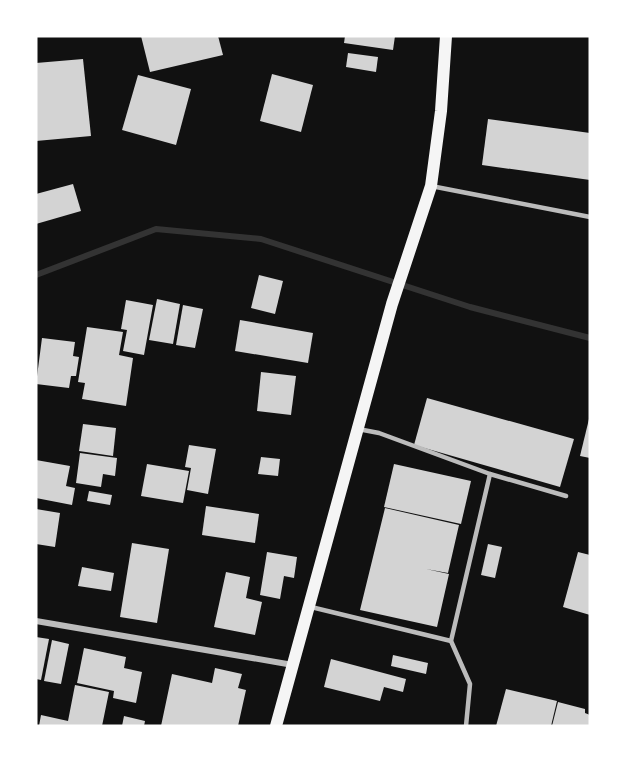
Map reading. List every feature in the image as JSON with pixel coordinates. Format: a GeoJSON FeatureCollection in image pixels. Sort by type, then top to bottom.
{"type":"FeatureCollection","features":[{"type":"Feature","properties":{"kind":"main road"},"geometry":{"type":"LineString","coordinates":[[276,726],[392,304],[431,186],[441,111],[446,36]]}},
{"type":"Feature","properties":{"kind":"street"},"geometry":{"type":"LineString","coordinates":[[36,621],[294,665]]}},
{"type":"Feature","properties":{"kind":"lane"},"geometry":{"type":"LineString","coordinates":[[431,186],[590,217]]}},
{"type":"Feature","properties":{"kind":"lane"},"geometry":{"type":"LineString","coordinates":[[358,429],[379,433],[490,474],[566,496]]}},
{"type":"Feature","properties":{"kind":"lane"},"geometry":{"type":"LineString","coordinates":[[466,726],[470,684],[451,641],[490,474]]}},
{"type":"Feature","properties":{"kind":"lane"},"geometry":{"type":"LineString","coordinates":[[308,607],[451,641]]}},
{"type":"Feature","properties":{"kind":"building"},"geometry":{"type":"Polygon","coordinates":[[[141,36],[218,36],[223,55],[150,72],[141,36]]]}},
{"type":"Feature","properties":{"kind":"building"},"geometry":{"type":"Polygon","coordinates":[[[345,36],[395,36],[393,50],[344,43],[345,36]]]}},
{"type":"Feature","properties":{"kind":"building"},"geometry":{"type":"Polygon","coordinates":[[[348,53],[378,57],[376,72],[346,67],[348,53]]]}},
{"type":"Feature","properties":{"kind":"building"},"geometry":{"type":"Polygon","coordinates":[[[83,59],[91,136],[36,141],[36,63],[83,59]]]}},
{"type":"Feature","properties":{"kind":"building"},"geometry":{"type":"Polygon","coordinates":[[[272,74],[313,85],[301,132],[260,121],[272,74]]]}},
{"type":"Feature","properties":{"kind":"building"},"geometry":{"type":"Polygon","coordinates":[[[138,75],[191,89],[176,145],[122,130],[138,75]]]}},
{"type":"Feature","properties":{"kind":"building"},"geometry":{"type":"Polygon","coordinates":[[[488,119],[590,133],[590,180],[482,165],[488,119]]]}},
{"type":"Feature","properties":{"kind":"building"},"geometry":{"type":"Polygon","coordinates":[[[73,184],[81,211],[36,224],[36,194],[73,184]]]}},
{"type":"Feature","properties":{"kind":"building"},"geometry":{"type":"Polygon","coordinates":[[[259,275],[283,281],[275,314],[251,308],[259,275]]]}},
{"type":"Feature","properties":{"kind":"building"},"geometry":{"type":"Polygon","coordinates":[[[157,299],[180,304],[173,344],[149,340],[157,299]]]}},
{"type":"Feature","properties":{"kind":"building"},"geometry":{"type":"Polygon","coordinates":[[[126,300],[153,305],[144,355],[123,351],[127,330],[121,329],[126,300]]]}},
{"type":"Feature","properties":{"kind":"building"},"geometry":{"type":"Polygon","coordinates":[[[183,305],[203,309],[195,348],[176,345],[183,305]]]}},
{"type":"Feature","properties":{"kind":"building"},"geometry":{"type":"Polygon","coordinates":[[[240,320],[313,333],[308,363],[235,351],[240,320]]]}},
{"type":"Feature","properties":{"kind":"building"},"geometry":{"type":"Polygon","coordinates":[[[87,327],[123,332],[119,355],[133,358],[126,406],[82,399],[85,383],[78,382],[87,327]]]}},
{"type":"Feature","properties":{"kind":"building"},"geometry":{"type":"Polygon","coordinates":[[[42,338],[75,342],[73,356],[79,357],[76,376],[71,376],[69,388],[36,384],[42,338]]]}},
{"type":"Feature","properties":{"kind":"building"},"geometry":{"type":"Polygon","coordinates":[[[261,372],[296,376],[291,415],[257,411],[261,372]]]}},
{"type":"Feature","properties":{"kind":"building"},"geometry":{"type":"Polygon","coordinates":[[[427,398],[574,439],[560,487],[414,445],[427,398]]]}},
{"type":"Feature","properties":{"kind":"building"},"geometry":{"type":"Polygon","coordinates":[[[590,419],[590,458],[580,456],[590,419]]]}},
{"type":"Feature","properties":{"kind":"building"},"geometry":{"type":"Polygon","coordinates":[[[83,424],[116,428],[113,456],[79,451],[83,424]]]}},
{"type":"Feature","properties":{"kind":"building"},"geometry":{"type":"Polygon","coordinates":[[[189,445],[216,449],[208,494],[187,490],[191,468],[185,467],[189,445]]]}},
{"type":"Feature","properties":{"kind":"building"},"geometry":{"type":"Polygon","coordinates":[[[80,453],[117,458],[115,476],[103,474],[101,487],[76,483],[80,453]]]}},
{"type":"Feature","properties":{"kind":"building"},"geometry":{"type":"Polygon","coordinates":[[[261,457],[280,459],[278,476],[258,474],[261,457]]]}},
{"type":"Feature","properties":{"kind":"building"},"geometry":{"type":"Polygon","coordinates":[[[36,460],[70,466],[66,486],[75,488],[72,505],[36,498],[36,460]]]}},
{"type":"Feature","properties":{"kind":"building"},"geometry":{"type":"Polygon","coordinates":[[[147,464],[189,471],[183,503],[141,496],[147,464]]]}},
{"type":"Feature","properties":{"kind":"building"},"geometry":{"type":"Polygon","coordinates":[[[394,464],[471,481],[461,524],[384,507],[394,464]]]}},
{"type":"Feature","properties":{"kind":"building"},"geometry":{"type":"Polygon","coordinates":[[[89,491],[112,495],[110,505],[87,501],[89,491]]]}},
{"type":"Feature","properties":{"kind":"building"},"geometry":{"type":"Polygon","coordinates":[[[206,506],[259,514],[255,543],[202,535],[206,506]]]}},
{"type":"Feature","properties":{"kind":"building"},"geometry":{"type":"Polygon","coordinates":[[[385,508],[459,525],[448,573],[426,569],[449,574],[437,627],[360,610],[385,508]]]}},
{"type":"Feature","properties":{"kind":"building"},"geometry":{"type":"Polygon","coordinates":[[[36,509],[60,513],[55,547],[36,544],[36,509]]]}},
{"type":"Feature","properties":{"kind":"building"},"geometry":{"type":"Polygon","coordinates":[[[132,543],[169,549],[157,623],[120,617],[132,543]]]}},
{"type":"Feature","properties":{"kind":"building"},"geometry":{"type":"Polygon","coordinates":[[[488,544],[502,547],[495,578],[481,575],[488,544]]]}},
{"type":"Feature","properties":{"kind":"building"},"geometry":{"type":"Polygon","coordinates":[[[267,552],[297,557],[294,578],[284,576],[280,599],[260,595],[267,552]]]}},
{"type":"Feature","properties":{"kind":"building"},"geometry":{"type":"Polygon","coordinates":[[[578,552],[590,555],[590,615],[563,607],[578,552]]]}},
{"type":"Feature","properties":{"kind":"building"},"geometry":{"type":"Polygon","coordinates":[[[82,567],[114,573],[111,591],[78,586],[82,567]]]}},
{"type":"Feature","properties":{"kind":"building"},"geometry":{"type":"Polygon","coordinates":[[[226,572],[250,577],[246,598],[262,602],[255,635],[214,627],[226,572]]]}},
{"type":"Feature","properties":{"kind":"building"},"geometry":{"type":"Polygon","coordinates":[[[36,637],[49,639],[41,680],[36,679],[36,637]]]}},
{"type":"Feature","properties":{"kind":"building"},"geometry":{"type":"Polygon","coordinates":[[[52,640],[69,644],[61,684],[44,681],[52,640]]]}},
{"type":"Feature","properties":{"kind":"building"},"geometry":{"type":"Polygon","coordinates":[[[84,648],[126,657],[124,668],[142,672],[136,703],[113,698],[114,691],[77,683],[84,648]]]}},
{"type":"Feature","properties":{"kind":"building"},"geometry":{"type":"Polygon","coordinates":[[[393,655],[428,663],[426,674],[391,666],[393,655]]]}},
{"type":"Feature","properties":{"kind":"building"},"geometry":{"type":"Polygon","coordinates":[[[331,659],[406,679],[403,692],[384,687],[380,701],[324,687],[331,659]]]}},
{"type":"Feature","properties":{"kind":"building"},"geometry":{"type":"Polygon","coordinates":[[[215,668],[242,674],[238,688],[246,690],[238,726],[161,726],[172,674],[212,683],[215,668]]]}},
{"type":"Feature","properties":{"kind":"building"},"geometry":{"type":"Polygon","coordinates":[[[75,685],[109,692],[102,726],[39,726],[41,715],[68,721],[75,685]]]}},
{"type":"Feature","properties":{"kind":"building"},"geometry":{"type":"Polygon","coordinates":[[[506,689],[557,701],[551,726],[496,726],[506,689]]]}},
{"type":"Feature","properties":{"kind":"building"},"geometry":{"type":"Polygon","coordinates":[[[558,702],[585,709],[585,713],[590,715],[590,726],[552,726],[558,702]]]}},
{"type":"Feature","properties":{"kind":"building"},"geometry":{"type":"Polygon","coordinates":[[[124,716],[145,721],[144,726],[122,726],[124,716]]]}},
{"type":"Feature","properties":{"kind":"waterway"},"geometry":{"type":"LineString","coordinates":[[36,275],[156,229],[261,239],[470,307],[590,338]]}}]}
